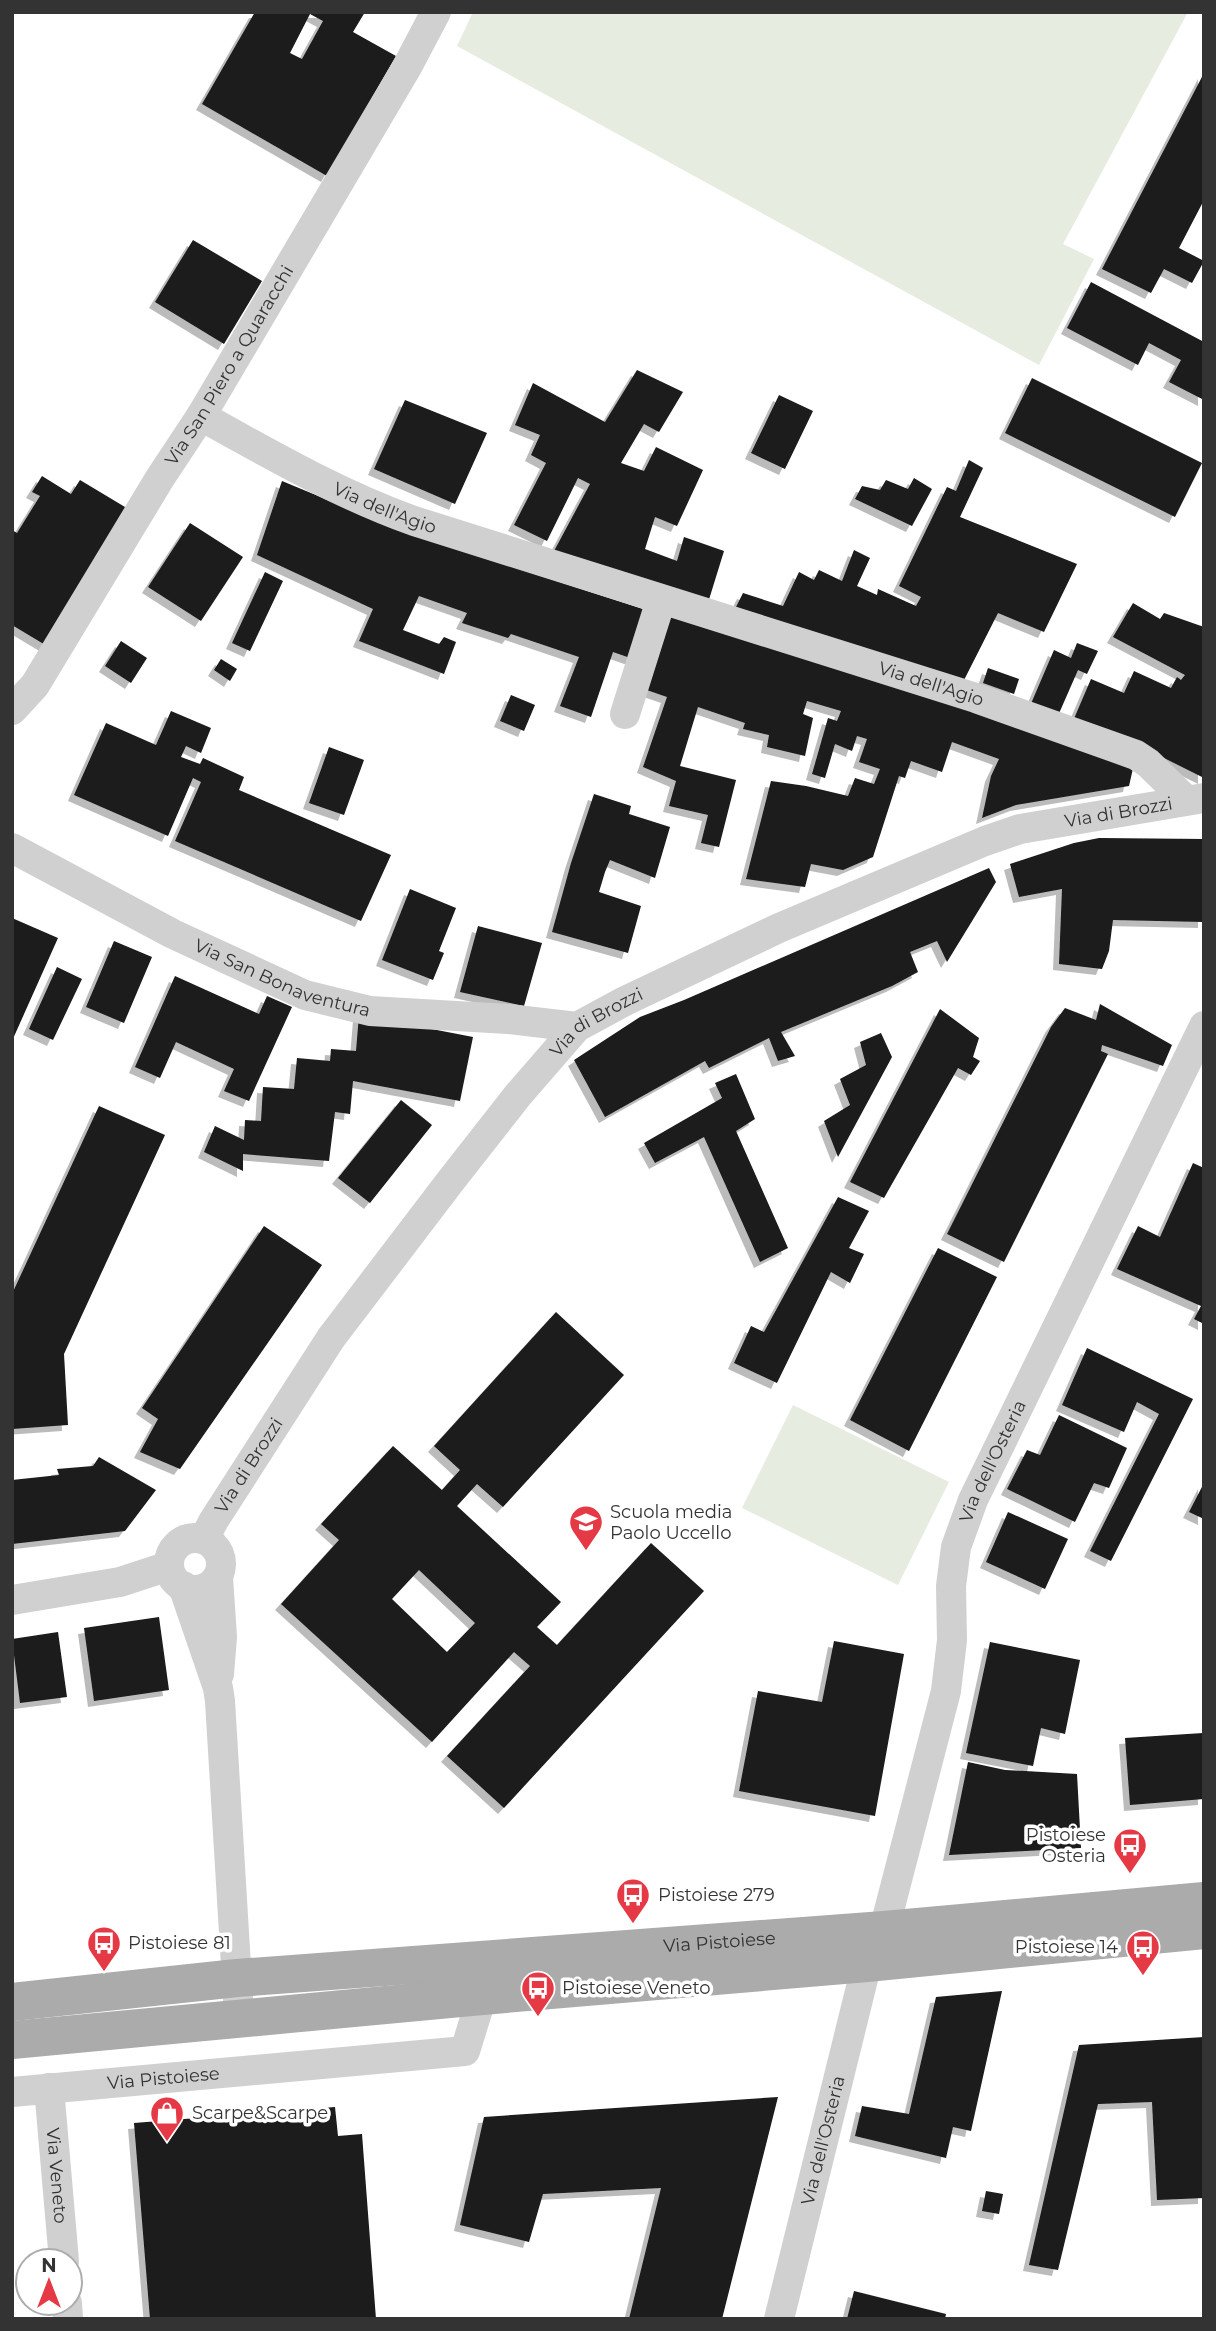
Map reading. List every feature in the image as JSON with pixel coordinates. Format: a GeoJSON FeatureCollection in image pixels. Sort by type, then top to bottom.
{"type":"FeatureCollection","features":[{"type":"Feature","properties":{"kind":"main road","name":"Via Pistoiese"},"geometry":{"type":"LineString","coordinates":[[12,2002],[237,1978],[884,1930],[1204,1901]]}},
{"type":"Feature","properties":{"kind":"main road","name":"Via Pistoiese"},"geometry":{"type":"LineString","coordinates":[[12,2040],[482,1996],[867,1964],[1204,1930]]}},
{"type":"Feature","properties":{"kind":"street","name":"Via San Piero a Quaracchi"},"geometry":{"type":"LineString","coordinates":[[12,710],[35,685],[160,478],[201,416],[407,67],[436,12]]}},
{"type":"Feature","properties":{"kind":"street","name":"Via dell'Agio"},"geometry":{"type":"LineString","coordinates":[[201,416],[277,460],[376,508],[976,698],[1136,755],[1195,799]]}},
{"type":"Feature","properties":{"kind":"street"},"geometry":{"type":"LineString","coordinates":[[625,714],[661,600]]}},
{"type":"Feature","properties":{"kind":"street","name":"Via di Brozzi"},"geometry":{"type":"LineString","coordinates":[[205,1539],[214,1520],[331,1339],[449,1183],[577,1027],[625,1001],[779,928],[985,841],[1020,829],[1195,799]]}},
{"type":"Feature","properties":{"kind":"street","name":"Via San Bonaventura"},"geometry":{"type":"LineString","coordinates":[[12,848],[173,934],[305,995],[370,1011],[508,1019],[577,1027]]}},
{"type":"Feature","properties":{"kind":"street","name":"Via dell'Osteria"},"geometry":{"type":"LineString","coordinates":[[884,1930],[946,1691],[952,1640],[950,1586],[956,1547],[979,1488],[1204,1026]]}},
{"type":"Feature","properties":{"kind":"street"},"geometry":{"type":"LineString","coordinates":[[218,1688],[176,1576],[173,1549],[181,1542],[193,1538],[205,1539],[216,1548],[219,1555],[222,1637],[218,1688],[240,2019]]}},
{"type":"Feature","properties":{"kind":"street"},"geometry":{"type":"LineString","coordinates":[[12,1600],[120,1582],[176,1576],[199,1590],[218,1577]]}},
{"type":"Feature","properties":{"kind":"street","name":"Via dell'Osteria"},"geometry":{"type":"LineString","coordinates":[[779,2319],[867,1964]]}},
{"type":"Feature","properties":{"kind":"street","name":"Via Pistoiese"},"geometry":{"type":"LineString","coordinates":[[12,2092],[465,2051],[482,1996]]}},
{"type":"Feature","properties":{"kind":"street","name":"Via Veneto"},"geometry":{"type":"LineString","coordinates":[[49,2088],[63,2247]]}},
{"type":"Feature","properties":{"kind":"shaded area"},"geometry":{"type":"Polygon","coordinates":[[[473,12],[1188,12],[1063,244],[1094,259],[1039,365],[457,46],[473,12]]]}},
{"type":"Feature","properties":{"kind":"shaded area"},"geometry":{"type":"Polygon","coordinates":[[[793,1405],[949,1482],[898,1585],[742,1508],[793,1405]]]}},
{"type":"Feature","properties":{"kind":"building"},"geometry":{"type":"Polygon","coordinates":[[[255,12],[365,12],[353,32],[396,56],[327,176],[202,104],[255,12]],[[310,14],[290,53],[302,59],[323,21],[310,14]]]}},
{"type":"Feature","properties":{"kind":"building"},"geometry":{"type":"Polygon","coordinates":[[[1204,73],[1204,200],[1179,248],[1204,261],[1192,283],[1164,269],[1151,293],[1102,269],[1204,73]]]}},
{"type":"Feature","properties":{"kind":"building"},"geometry":{"type":"Polygon","coordinates":[[[193,240],[262,281],[224,344],[155,302],[193,240]]]}},
{"type":"Feature","properties":{"kind":"building"},"geometry":{"type":"Polygon","coordinates":[[[1091,282],[1204,342],[1204,400],[1169,382],[1181,360],[1149,343],[1138,365],[1067,328],[1091,282]]]}},
{"type":"Feature","properties":{"kind":"building"},"geometry":{"type":"Polygon","coordinates":[[[637,370],[683,392],[659,432],[644,424],[621,463],[644,471],[656,447],[703,470],[677,526],[655,517],[645,549],[677,561],[684,537],[724,551],[707,606],[553,553],[590,484],[578,478],[547,541],[514,525],[546,463],[531,455],[540,435],[515,425],[533,383],[605,422],[637,370]]]}},
{"type":"Feature","properties":{"kind":"building"},"geometry":{"type":"Polygon","coordinates":[[[1032,378],[1202,463],[1175,517],[1005,433],[1032,378]]]}},
{"type":"Feature","properties":{"kind":"building"},"geometry":{"type":"Polygon","coordinates":[[[779,395],[813,411],[785,469],[751,453],[779,395]]]}},
{"type":"Feature","properties":{"kind":"building"},"geometry":{"type":"Polygon","coordinates":[[[405,400],[487,433],[455,504],[374,469],[405,400]]]}},
{"type":"Feature","properties":{"kind":"building"},"geometry":{"type":"Polygon","coordinates":[[[969,460],[983,468],[960,517],[1077,564],[1044,632],[998,613],[962,684],[736,607],[743,593],[783,606],[799,572],[814,580],[819,570],[842,581],[854,550],[870,558],[857,586],[877,595],[878,589],[916,606],[921,597],[899,586],[947,487],[956,491],[969,460]]]}},
{"type":"Feature","properties":{"kind":"building"},"geometry":{"type":"Polygon","coordinates":[[[42,476],[71,494],[80,480],[130,510],[47,646],[12,625],[12,530],[17,533],[40,496],[32,492],[42,476]]]}},
{"type":"Feature","properties":{"kind":"building"},"geometry":{"type":"Polygon","coordinates":[[[914,478],[932,489],[912,526],[855,499],[862,486],[880,490],[886,480],[908,489],[914,478]]]}},
{"type":"Feature","properties":{"kind":"building"},"geometry":{"type":"Polygon","coordinates":[[[282,481],[405,532],[652,612],[636,660],[613,652],[591,717],[560,706],[579,657],[511,634],[508,638],[462,623],[467,613],[419,596],[403,630],[439,644],[444,637],[456,642],[444,674],[359,641],[373,609],[257,555],[282,481]]]}},
{"type":"Feature","properties":{"kind":"building"},"geometry":{"type":"Polygon","coordinates":[[[190,523],[243,557],[201,621],[148,587],[190,523]]]}},
{"type":"Feature","properties":{"kind":"building"},"geometry":{"type":"Polygon","coordinates":[[[265,572],[283,581],[250,651],[232,643],[265,572]]]}},
{"type":"Feature","properties":{"kind":"building"},"geometry":{"type":"Polygon","coordinates":[[[1133,603],[1160,619],[1164,613],[1204,627],[1204,778],[1162,757],[1073,721],[1091,679],[1124,693],[1134,671],[1171,688],[1177,677],[1181,680],[1185,675],[1113,637],[1133,603]]]}},
{"type":"Feature","properties":{"kind":"building"},"geometry":{"type":"Polygon","coordinates":[[[660,614],[855,669],[1134,764],[1129,786],[1016,805],[982,818],[991,776],[999,759],[952,742],[942,772],[911,761],[905,778],[899,776],[873,857],[843,870],[811,864],[805,887],[746,879],[771,781],[848,796],[855,778],[874,784],[880,769],[859,762],[867,739],[857,736],[852,751],[835,744],[825,778],[812,774],[828,718],[837,721],[841,711],[807,701],[803,714],[813,718],[805,756],[767,747],[769,735],[743,729],[745,723],[698,707],[680,766],[736,780],[719,847],[701,843],[708,815],[669,806],[676,781],[643,767],[667,697],[638,687],[660,614]]]}},
{"type":"Feature","properties":{"kind":"building"},"geometry":{"type":"Polygon","coordinates":[[[121,641],[147,658],[131,683],[105,666],[121,641]]]}},
{"type":"Feature","properties":{"kind":"building"},"geometry":{"type":"Polygon","coordinates":[[[1077,643],[1098,651],[1087,674],[1078,670],[1057,718],[1030,706],[1054,650],[1071,658],[1077,643]]]}},
{"type":"Feature","properties":{"kind":"building"},"geometry":{"type":"Polygon","coordinates":[[[221,659],[237,669],[230,681],[214,670],[221,659]]]}},
{"type":"Feature","properties":{"kind":"building"},"geometry":{"type":"Polygon","coordinates":[[[988,668],[1019,679],[1014,694],[983,683],[988,668]]]}},
{"type":"Feature","properties":{"kind":"building"},"geometry":{"type":"Polygon","coordinates":[[[511,695],[535,705],[524,731],[500,721],[511,695]]]}},
{"type":"Feature","properties":{"kind":"building"},"geometry":{"type":"Polygon","coordinates":[[[171,711],[211,728],[201,753],[186,746],[181,757],[200,764],[203,758],[244,777],[239,790],[391,855],[361,921],[175,841],[201,782],[193,778],[168,836],[74,795],[106,723],[156,745],[171,711]]]}},
{"type":"Feature","properties":{"kind":"building"},"geometry":{"type":"Polygon","coordinates":[[[329,747],[364,760],[344,815],[309,803],[329,747]]]}},
{"type":"Feature","properties":{"kind":"building"},"geometry":{"type":"Polygon","coordinates":[[[594,794],[631,806],[629,814],[670,827],[655,878],[610,860],[605,872],[599,892],[641,906],[628,953],[552,932],[594,794]]]}},
{"type":"Feature","properties":{"kind":"building"},"geometry":{"type":"Polygon","coordinates":[[[1099,838],[1204,839],[1204,922],[1113,920],[1109,951],[1102,969],[1059,964],[1062,889],[1019,897],[1010,864],[1074,843],[1099,838]]]}},
{"type":"Feature","properties":{"kind":"building"},"geometry":{"type":"Polygon","coordinates":[[[989,868],[996,882],[947,962],[937,941],[910,952],[918,972],[892,986],[781,1032],[795,1056],[778,1061],[769,1038],[709,1068],[705,1061],[605,1117],[574,1060],[640,1017],[989,868]]]}},
{"type":"Feature","properties":{"kind":"building"},"geometry":{"type":"Polygon","coordinates":[[[410,889],[456,908],[439,951],[444,953],[433,980],[382,960],[410,889]]]}},
{"type":"Feature","properties":{"kind":"building"},"geometry":{"type":"Polygon","coordinates":[[[12,918],[58,938],[12,1041],[12,918]]]}},
{"type":"Feature","properties":{"kind":"building"},"geometry":{"type":"Polygon","coordinates":[[[478,926],[542,943],[524,1006],[460,992],[478,926]]]}},
{"type":"Feature","properties":{"kind":"building"},"geometry":{"type":"Polygon","coordinates":[[[114,941],[152,957],[124,1023],[86,1007],[114,941]]]}},
{"type":"Feature","properties":{"kind":"building"},"geometry":{"type":"Polygon","coordinates":[[[57,967],[82,979],[53,1040],[29,1029],[57,967]]]}},
{"type":"Feature","properties":{"kind":"building"},"geometry":{"type":"Polygon","coordinates":[[[175,976],[259,1014],[267,996],[292,1007],[249,1101],[224,1091],[234,1069],[176,1042],[160,1078],[135,1067],[175,976]]]}},
{"type":"Feature","properties":{"kind":"building"},"geometry":{"type":"Polygon","coordinates":[[[1100,1004],[1172,1045],[1163,1066],[1102,1045],[1101,1051],[1108,1054],[1004,1262],[947,1234],[1051,1027],[1065,1008],[1096,1020],[1100,1004]]]}},
{"type":"Feature","properties":{"kind":"building"},"geometry":{"type":"Polygon","coordinates":[[[940,1009],[979,1038],[973,1057],[980,1061],[971,1075],[958,1068],[884,1198],[850,1182],[940,1009]]]}},
{"type":"Feature","properties":{"kind":"building"},"geometry":{"type":"Polygon","coordinates":[[[359,1015],[473,1037],[460,1101],[353,1081],[350,1114],[335,1112],[329,1161],[243,1154],[243,1171],[204,1152],[215,1126],[244,1140],[245,1120],[261,1121],[263,1087],[294,1089],[297,1058],[330,1061],[331,1049],[356,1051],[359,1015]]]}},
{"type":"Feature","properties":{"kind":"building"},"geometry":{"type":"Polygon","coordinates":[[[881,1033],[892,1057],[838,1157],[824,1121],[850,1105],[840,1079],[866,1065],[860,1042],[881,1033]]]}},
{"type":"Feature","properties":{"kind":"building"},"geometry":{"type":"Polygon","coordinates":[[[736,1074],[755,1119],[736,1131],[788,1248],[760,1262],[704,1137],[655,1163],[644,1143],[722,1098],[715,1083],[736,1074]]]}},
{"type":"Feature","properties":{"kind":"building"},"geometry":{"type":"Polygon","coordinates":[[[401,1100],[432,1125],[370,1203],[338,1178],[401,1100]]]}},
{"type":"Feature","properties":{"kind":"building"},"geometry":{"type":"Polygon","coordinates":[[[99,1106],[165,1135],[64,1354],[68,1425],[12,1429],[12,1294],[99,1106]]]}},
{"type":"Feature","properties":{"kind":"building"},"geometry":{"type":"Polygon","coordinates":[[[1193,1163],[1204,1168],[1204,1324],[1194,1319],[1201,1306],[1117,1269],[1138,1226],[1160,1237],[1193,1163]]]}},
{"type":"Feature","properties":{"kind":"building"},"geometry":{"type":"Polygon","coordinates":[[[838,1197],[869,1211],[849,1248],[864,1254],[850,1283],[831,1272],[777,1383],[734,1363],[751,1326],[764,1332],[838,1197]]]}},
{"type":"Feature","properties":{"kind":"building"},"geometry":{"type":"Polygon","coordinates":[[[264,1226],[322,1265],[180,1469],[140,1452],[158,1419],[142,1408],[264,1226]]]}},
{"type":"Feature","properties":{"kind":"building"},"geometry":{"type":"Polygon","coordinates":[[[938,1248],[997,1277],[909,1451],[850,1420],[938,1248]]]}},
{"type":"Feature","properties":{"kind":"building"},"geometry":{"type":"Polygon","coordinates":[[[556,1312],[624,1375],[503,1507],[477,1484],[457,1506],[561,1602],[537,1627],[557,1645],[651,1543],[704,1591],[504,1808],[447,1756],[530,1666],[514,1652],[432,1742],[281,1604],[339,1540],[321,1524],[393,1446],[442,1490],[460,1470],[434,1446],[556,1312]],[[419,1570],[392,1599],[447,1652],[475,1623],[419,1570]]]}},
{"type":"Feature","properties":{"kind":"building"},"geometry":{"type":"Polygon","coordinates":[[[1087,1348],[1193,1399],[1111,1561],[1090,1551],[1159,1414],[1137,1402],[1124,1432],[1062,1405],[1087,1348]]]}},
{"type":"Feature","properties":{"kind":"building"},"geometry":{"type":"Polygon","coordinates":[[[1059,1415],[1127,1448],[1109,1488],[1094,1483],[1075,1522],[1007,1489],[1027,1450],[1040,1455],[1059,1415]]]}},
{"type":"Feature","properties":{"kind":"building"},"geometry":{"type":"Polygon","coordinates":[[[99,1457],[156,1490],[125,1531],[12,1544],[12,1480],[59,1475],[57,1469],[93,1466],[99,1457]]]}},
{"type":"Feature","properties":{"kind":"building"},"geometry":{"type":"Polygon","coordinates":[[[1204,1483],[1204,1519],[1189,1512],[1204,1483]]]}},
{"type":"Feature","properties":{"kind":"building"},"geometry":{"type":"Polygon","coordinates":[[[1008,1512],[1068,1539],[1045,1589],[986,1562],[1008,1512]]]}},
{"type":"Feature","properties":{"kind":"building"},"geometry":{"type":"Polygon","coordinates":[[[159,1617],[169,1690],[94,1701],[84,1628],[159,1617]]]}},
{"type":"Feature","properties":{"kind":"building"},"geometry":{"type":"Polygon","coordinates":[[[58,1632],[67,1697],[20,1703],[12,1639],[58,1632]]]}},
{"type":"Feature","properties":{"kind":"building"},"geometry":{"type":"Polygon","coordinates":[[[834,1641],[904,1654],[875,1816],[739,1791],[758,1691],[822,1702],[834,1641]]]}},
{"type":"Feature","properties":{"kind":"building"},"geometry":{"type":"Polygon","coordinates":[[[990,1642],[1080,1660],[1065,1734],[1041,1728],[1033,1766],[966,1753],[990,1642]]]}},
{"type":"Feature","properties":{"kind":"building"},"geometry":{"type":"Polygon","coordinates":[[[1203,1733],[1204,1799],[1130,1805],[1125,1738],[1203,1733]]]}},
{"type":"Feature","properties":{"kind":"building"},"geometry":{"type":"Polygon","coordinates":[[[968,1762],[1005,1770],[1077,1774],[1081,1848],[949,1855],[968,1762]]]}},
{"type":"Feature","properties":{"kind":"building"},"geometry":{"type":"Polygon","coordinates":[[[1002,1991],[971,2131],[953,2127],[946,2158],[855,2136],[862,2106],[909,2114],[936,1997],[1002,1991]]]}},
{"type":"Feature","properties":{"kind":"building"},"geometry":{"type":"Polygon","coordinates":[[[1204,2037],[1204,2198],[1157,2200],[1152,2102],[1098,2104],[1058,2270],[1029,2265],[1079,2045],[1204,2037]]]}},
{"type":"Feature","properties":{"kind":"building"},"geometry":{"type":"Polygon","coordinates":[[[778,2097],[722,2319],[629,2319],[661,2188],[543,2194],[529,2242],[460,2225],[484,2117],[778,2097]]]}},
{"type":"Feature","properties":{"kind":"building"},"geometry":{"type":"Polygon","coordinates":[[[335,2107],[338,2136],[362,2134],[376,2319],[150,2319],[134,2123],[335,2107]]]}},
{"type":"Feature","properties":{"kind":"building"},"geometry":{"type":"Polygon","coordinates":[[[986,2191],[1003,2194],[999,2214],[982,2211],[986,2191]]]}},
{"type":"Feature","properties":{"kind":"building"},"geometry":{"type":"Polygon","coordinates":[[[854,2291],[946,2314],[945,2319],[847,2319],[854,2291]]]}},
{"type":"Feature","properties":{"kind":"place","name":"Scuola media Paolo Uccello"},"geometry":{"type":"Point","coordinates":[586,1552]}},
{"type":"Feature","properties":{"kind":"place","name":"Pistoiese Osteria"},"geometry":{"type":"Point","coordinates":[1130,1875]}},
{"type":"Feature","properties":{"kind":"place","name":"Pistoiese 279"},"geometry":{"type":"Point","coordinates":[633,1925]}},
{"type":"Feature","properties":{"kind":"place","name":"Pistoiese 81"},"geometry":{"type":"Point","coordinates":[104,1973]}},
{"type":"Feature","properties":{"kind":"place","name":"Pistoiese 14"},"geometry":{"type":"Point","coordinates":[1143,1977]}},
{"type":"Feature","properties":{"kind":"place","name":"Pistoiese Veneto"},"geometry":{"type":"Point","coordinates":[538,2018]}},
{"type":"Feature","properties":{"kind":"place","name":"Scarpe&Scarpe"},"geometry":{"type":"Point","coordinates":[167,2143]}}]}
